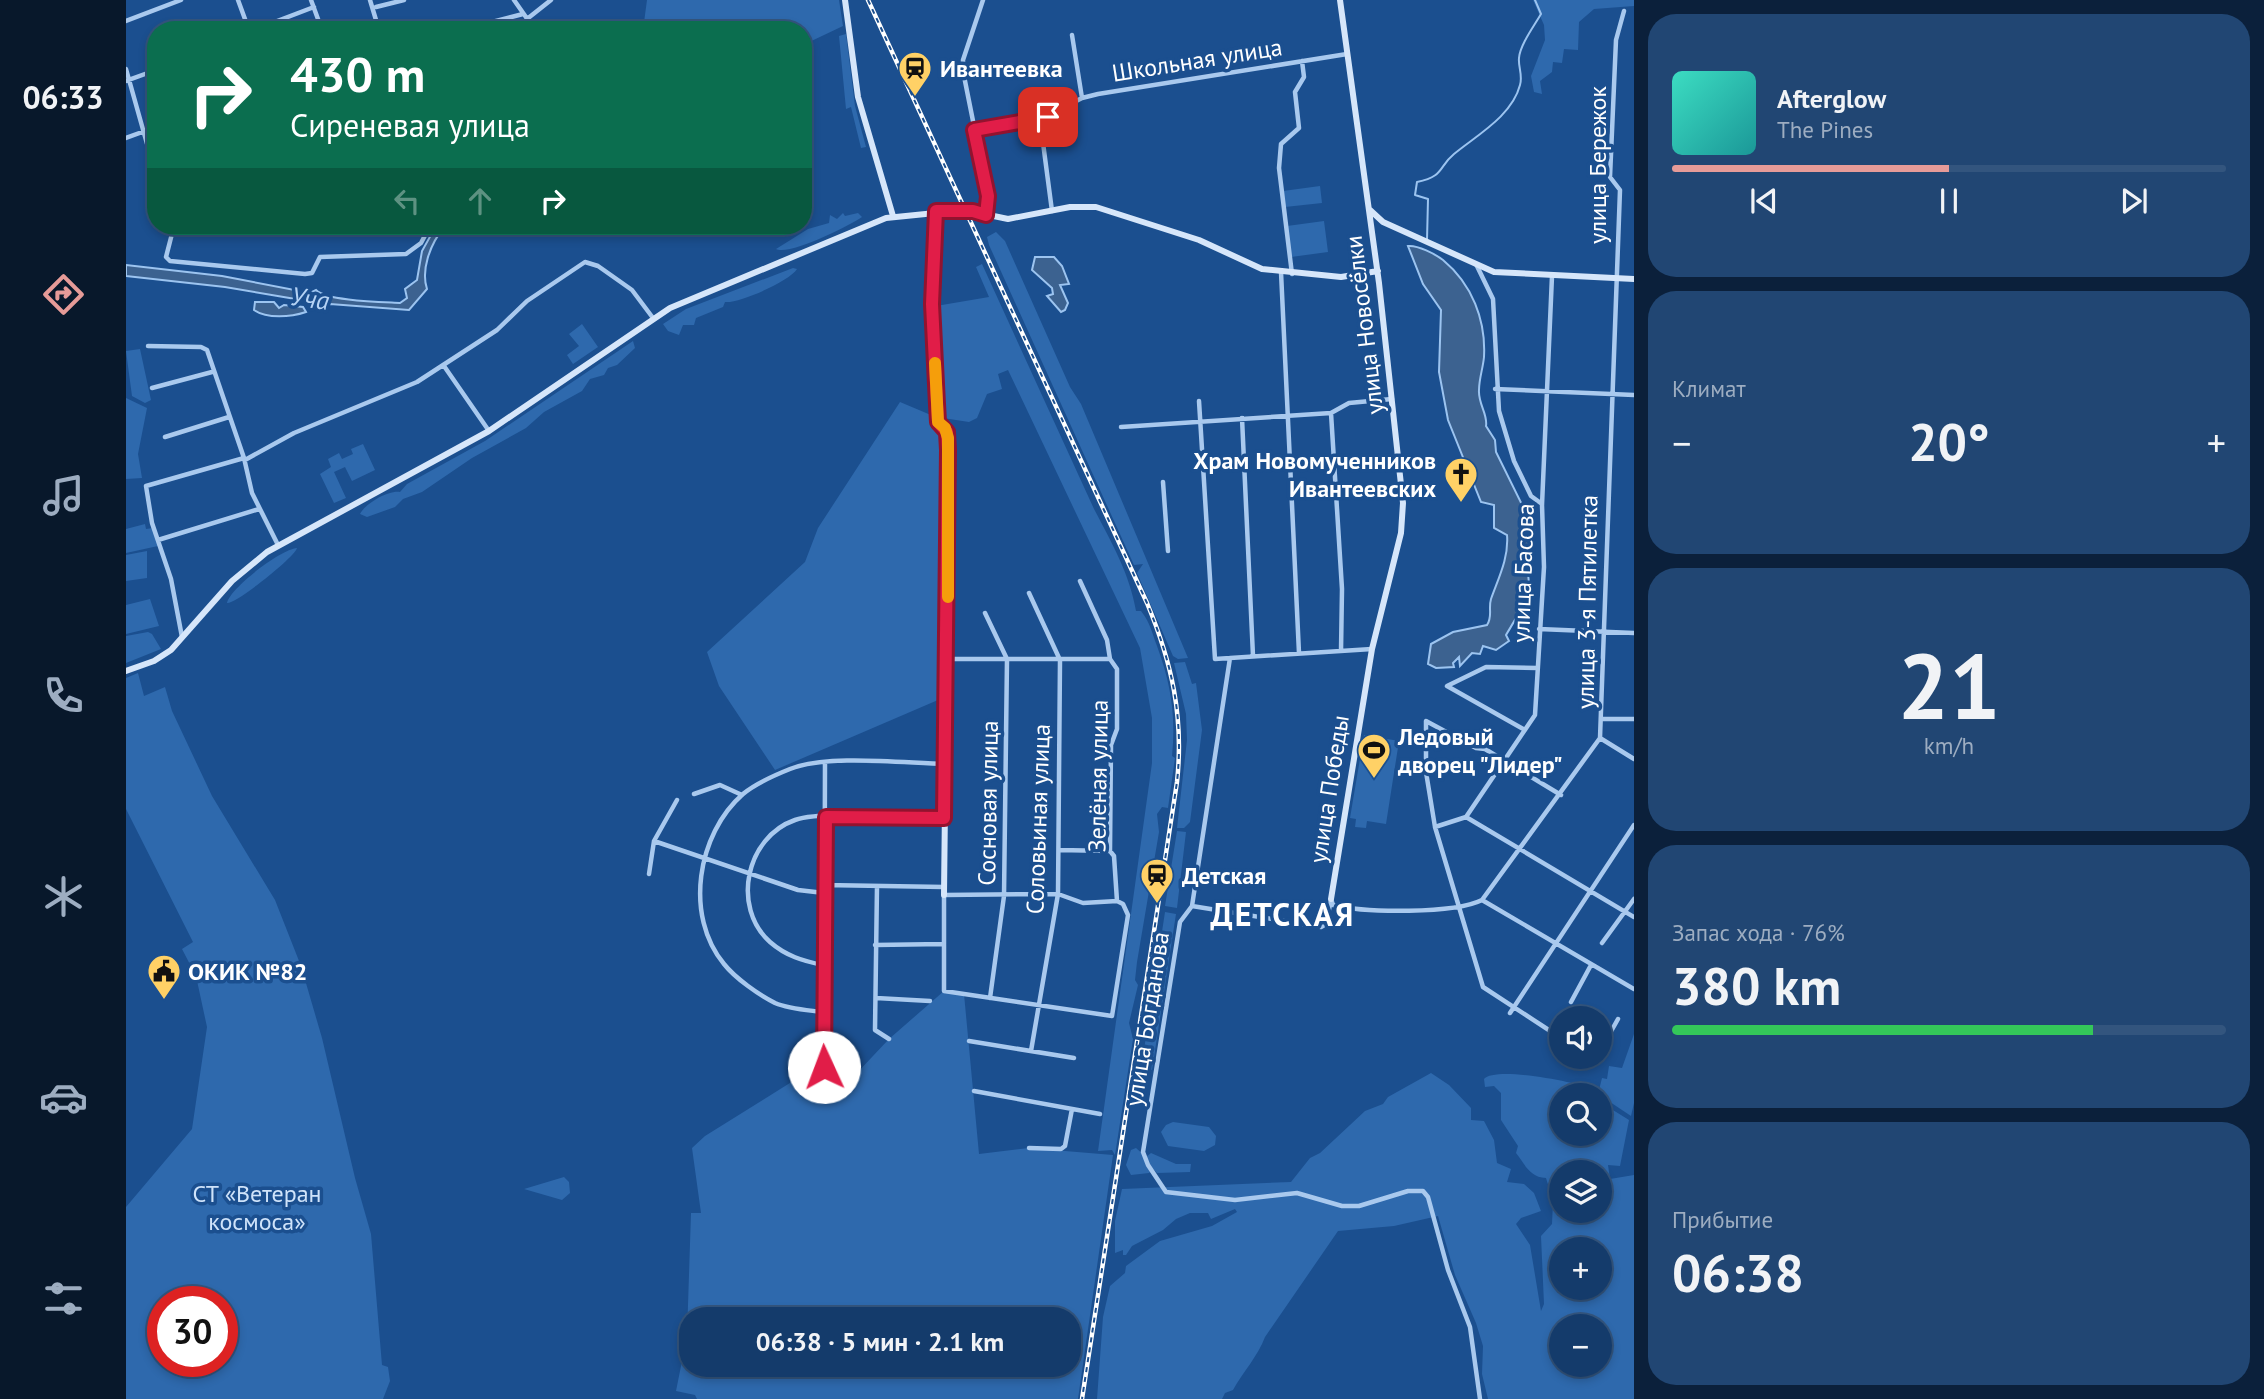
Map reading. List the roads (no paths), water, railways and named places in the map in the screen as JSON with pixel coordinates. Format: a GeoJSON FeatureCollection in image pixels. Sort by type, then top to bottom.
{"type":"FeatureCollection","features":[{"type":"Feature","properties":{"kind":"street"},"geometry":{"type":"LineString","coordinates":[[126,22],[181,0]]}},
{"type":"Feature","properties":{"kind":"street"},"geometry":{"type":"LineString","coordinates":[[239,0],[247,21]]}},
{"type":"Feature","properties":{"kind":"street"},"geometry":{"type":"LineString","coordinates":[[312,0],[319,21]]}},
{"type":"Feature","properties":{"kind":"street"},"geometry":{"type":"LineString","coordinates":[[370,0],[376,21]]}},
{"type":"Feature","properties":{"kind":"street"},"geometry":{"type":"LineString","coordinates":[[376,8],[404,0]]}},
{"type":"Feature","properties":{"kind":"street"},"geometry":{"type":"LineString","coordinates":[[514,0],[527,20],[551,0]]}},
{"type":"Feature","properties":{"kind":"street"},"geometry":{"type":"LineString","coordinates":[[845,0],[858,97],[893,216]]}},
{"type":"Feature","properties":{"kind":"street"},"geometry":{"type":"LineString","coordinates":[[984,0],[963,60],[964,84],[988,196],[986,215]]}},
{"type":"Feature","properties":{"kind":"street","name":"улица Новосёлки"},"geometry":{"type":"LineString","coordinates":[[1340,0],[1378,271],[1403,515],[1371,649]]}},
{"type":"Feature","properties":{"kind":"street"},"geometry":{"type":"LineString","coordinates":[[276,21],[314,7]]}},
{"type":"Feature","properties":{"kind":"street","name":"улица Бережок"},"geometry":{"type":"LineString","coordinates":[[1614,279],[1620,190],[1610,177],[1616,40],[1624,11]]}},
{"type":"Feature","properties":{"kind":"street"},"geometry":{"type":"LineString","coordinates":[[496,21],[523,14]]}},
{"type":"Feature","properties":{"kind":"street"},"geometry":{"type":"LineString","coordinates":[[1072,36],[1082,99]]}},
{"type":"Feature","properties":{"kind":"street","name":"Школьная улица"},"geometry":{"type":"LineString","coordinates":[[974,130],[1040,120],[1082,99],[1347,54]]}},
{"type":"Feature","properties":{"kind":"street"},"geometry":{"type":"LineString","coordinates":[[1292,274],[1280,177],[1281,144],[1299,128],[1295,92],[1304,78],[1302,61]]}},
{"type":"Feature","properties":{"kind":"street"},"geometry":{"type":"LineString","coordinates":[[126,69],[147,141]]}},
{"type":"Feature","properties":{"kind":"street"},"geometry":{"type":"LineString","coordinates":[[128,81],[147,74]]}},
{"type":"Feature","properties":{"kind":"street"},"geometry":{"type":"LineString","coordinates":[[1040,120],[1052,211]]}},
{"type":"Feature","properties":{"kind":"street"},"geometry":{"type":"LineString","coordinates":[[126,138],[147,130]]}},
{"type":"Feature","properties":{"kind":"street"},"geometry":{"type":"LineString","coordinates":[[888,199],[899,211],[907,214]]}},
{"type":"Feature","properties":{"kind":"street"},"geometry":{"type":"LineString","coordinates":[[878,220],[886,213],[888,199]]}},
{"type":"Feature","properties":{"kind":"street"},"geometry":{"type":"LineString","coordinates":[[126,671],[160,658],[183,638],[232,581],[278,545],[489,431],[653,318],[687,300],[878,220],[936,211],[973,211],[1007,219],[1083,207],[1118,213],[1199,240],[1262,269],[1292,274],[1363,275],[1378,271]]}},
{"type":"Feature","properties":{"kind":"street"},"geometry":{"type":"LineString","coordinates":[[1369,209],[1383,222],[1494,272],[1634,279]]}},
{"type":"Feature","properties":{"kind":"street"},"geometry":{"type":"LineString","coordinates":[[936,211],[932,304],[938,422],[945,428],[948,438],[944,991],[1040,1005]]}},
{"type":"Feature","properties":{"kind":"street"},"geometry":{"type":"LineString","coordinates":[[1371,225],[1383,222]]}},
{"type":"Feature","properties":{"kind":"street"},"geometry":{"type":"LineString","coordinates":[[172,235],[166,257],[170,261],[210,267],[305,274],[312,273],[320,257],[410,252],[421,243],[425,235]]}},
{"type":"Feature","properties":{"kind":"street"},"geometry":{"type":"LineString","coordinates":[[183,638],[171,579],[158,540],[146,486],[244,459],[294,433],[406,386],[444,366],[497,330],[527,301],[585,262],[598,266],[624,284],[637,295],[653,318]]}},
{"type":"Feature","properties":{"kind":"street"},"geometry":{"type":"LineString","coordinates":[[1476,264],[1493,299],[1495,390],[1514,461],[1531,496],[1542,505]]}},
{"type":"Feature","properties":{"kind":"street"},"geometry":{"type":"LineString","coordinates":[[1281,272],[1299,653]]}},
{"type":"Feature","properties":{"kind":"street","name":"улица Басова"},"geometry":{"type":"LineString","coordinates":[[1466,817],[1535,715],[1544,567],[1542,505],[1552,276]]}},
{"type":"Feature","properties":{"kind":"street","name":"улица 3-я Пятилетка"},"geometry":{"type":"LineString","coordinates":[[1482,900],[1600,738],[1614,279]]}},
{"type":"Feature","properties":{"kind":"street"},"geometry":{"type":"LineString","coordinates":[[148,346],[204,348],[259,509],[278,545]]}},
{"type":"Feature","properties":{"kind":"street"},"geometry":{"type":"LineString","coordinates":[[444,366],[489,431]]}},
{"type":"Feature","properties":{"kind":"street"},"geometry":{"type":"LineString","coordinates":[[152,388],[212,372]]}},
{"type":"Feature","properties":{"kind":"street"},"geometry":{"type":"LineString","coordinates":[[1495,390],[1634,395]]}},
{"type":"Feature","properties":{"kind":"street"},"geometry":{"type":"LineString","coordinates":[[1121,427],[1331,413],[1349,403],[1393,399]]}},
{"type":"Feature","properties":{"kind":"street"},"geometry":{"type":"LineString","coordinates":[[1199,401],[1215,659],[1371,649]]}},
{"type":"Feature","properties":{"kind":"street"},"geometry":{"type":"LineString","coordinates":[[1331,413],[1342,589],[1341,651]]}},
{"type":"Feature","properties":{"kind":"street"},"geometry":{"type":"LineString","coordinates":[[164,437],[229,417]]}},
{"type":"Feature","properties":{"kind":"street"},"geometry":{"type":"LineString","coordinates":[[1242,418],[1253,656]]}},
{"type":"Feature","properties":{"kind":"street"},"geometry":{"type":"LineString","coordinates":[[1163,482],[1168,551]]}},
{"type":"Feature","properties":{"kind":"street"},"geometry":{"type":"LineString","coordinates":[[158,540],[259,509]]}},
{"type":"Feature","properties":{"kind":"street","name":"Зелёная улица"},"geometry":{"type":"LineString","coordinates":[[1040,1005],[1112,1016],[1128,915],[1123,904],[1117,901],[1114,856],[1110,851],[1111,745],[1116,729],[1117,669],[1110,659],[1107,640],[1080,581]]}},
{"type":"Feature","properties":{"kind":"street","name":"Соловьиная улица"},"geometry":{"type":"LineString","coordinates":[[1029,593],[1060,660],[1058,894],[1031,1051]]}},
{"type":"Feature","properties":{"kind":"street","name":"Сосновая улица"},"geometry":{"type":"LineString","coordinates":[[985,613],[1007,659],[1004,896],[990,998]]}},
{"type":"Feature","properties":{"kind":"street"},"geometry":{"type":"LineString","coordinates":[[1539,629],[1634,633]]}},
{"type":"Feature","properties":{"kind":"street","name":"улица Победы"},"geometry":{"type":"LineString","coordinates":[[1192,906],[1321,927],[1326,924],[1371,649]]}},
{"type":"Feature","properties":{"kind":"street","name":"улица Богданова"},"geometry":{"type":"LineString","coordinates":[[1230,658],[1192,906],[1180,922],[1145,1140],[1145,1160],[1166,1192],[1235,1200],[1297,1193],[1347,1206],[1373,1203],[1408,1191],[1423,1191],[1428,1197],[1448,1270],[1470,1327],[1480,1399]]}},
{"type":"Feature","properties":{"kind":"street"},"geometry":{"type":"LineString","coordinates":[[947,659],[1110,659]]}},
{"type":"Feature","properties":{"kind":"street"},"geometry":{"type":"LineString","coordinates":[[1525,730],[1447,686],[1486,667],[1537,668]]}},
{"type":"Feature","properties":{"kind":"street"},"geometry":{"type":"LineString","coordinates":[[1602,719],[1634,719]]}},
{"type":"Feature","properties":{"kind":"street"},"geometry":{"type":"LineString","coordinates":[[1549,1032],[1511,1011],[1483,987],[1435,827],[1426,772],[1426,721],[1503,760],[1561,795]]}},
{"type":"Feature","properties":{"kind":"street"},"geometry":{"type":"LineString","coordinates":[[1600,738],[1634,759]]}},
{"type":"Feature","properties":{"kind":"street"},"geometry":{"type":"LineString","coordinates":[[822,1013],[776,1003],[724,965],[705,926],[700,876],[704,856],[715,831],[743,795],[794,768],[825,762],[945,764]]}},
{"type":"Feature","properties":{"kind":"street"},"geometry":{"type":"LineString","coordinates":[[824,1067],[822,1013],[825,762]]}},
{"type":"Feature","properties":{"kind":"street"},"geometry":{"type":"LineString","coordinates":[[694,794],[720,785],[743,795]]}},
{"type":"Feature","properties":{"kind":"street"},"geometry":{"type":"LineString","coordinates":[[649,874],[654,841],[677,800]]}},
{"type":"Feature","properties":{"kind":"street"},"geometry":{"type":"LineString","coordinates":[[823,965],[786,954],[759,929],[751,913],[747,891],[749,873],[755,855],[777,828],[807,817],[944,818]]}},
{"type":"Feature","properties":{"kind":"street"},"geometry":{"type":"LineString","coordinates":[[1435,827],[1466,817],[1634,917]]}},
{"type":"Feature","properties":{"kind":"street"},"geometry":{"type":"LineString","coordinates":[[1511,1011],[1634,825]]}},
{"type":"Feature","properties":{"kind":"street"},"geometry":{"type":"LineString","coordinates":[[654,841],[798,890],[824,893]]}},
{"type":"Feature","properties":{"kind":"street"},"geometry":{"type":"LineString","coordinates":[[1059,850],[1110,851]]}},
{"type":"Feature","properties":{"kind":"street"},"geometry":{"type":"LineString","coordinates":[[824,885],[877,886],[1004,896],[1058,894],[1083,903],[1117,901]]}},
{"type":"Feature","properties":{"kind":"street"},"geometry":{"type":"LineString","coordinates":[[877,886],[876,1030],[889,1039]]}},
{"type":"Feature","properties":{"kind":"street"},"geometry":{"type":"LineString","coordinates":[[1331,899],[1333,905],[1358,910],[1459,907],[1482,900],[1634,989]]}},
{"type":"Feature","properties":{"kind":"street"},"geometry":{"type":"LineString","coordinates":[[1602,943],[1623,910],[1634,899]]}},
{"type":"Feature","properties":{"kind":"street"},"geometry":{"type":"LineString","coordinates":[[875,945],[944,944]]}},
{"type":"Feature","properties":{"kind":"street"},"geometry":{"type":"LineString","coordinates":[[1571,1003],[1591,965]]}},
{"type":"Feature","properties":{"kind":"street"},"geometry":{"type":"LineString","coordinates":[[876,998],[930,1002]]}},
{"type":"Feature","properties":{"kind":"street"},"geometry":{"type":"LineString","coordinates":[[1612,1030],[1618,1019]]}},
{"type":"Feature","properties":{"kind":"street"},"geometry":{"type":"LineString","coordinates":[[969,1041],[1074,1058]]}},
{"type":"Feature","properties":{"kind":"street"},"geometry":{"type":"LineString","coordinates":[[974,1091],[1100,1114]]}},
{"type":"Feature","properties":{"kind":"street"},"geometry":{"type":"LineString","coordinates":[[1029,1148],[1061,1149],[1065,1146],[1072,1109]]}},
{"type":"Feature","properties":{"kind":"water","name":"Уча"},"geometry":{"type":"Polygon","coordinates":[[[431,235],[439,235],[426,266],[427,289],[409,310],[330,304],[319,308],[313,302],[225,287],[126,276],[126,265],[222,276],[310,293],[316,290],[342,299],[400,303],[407,298],[405,289],[417,280],[422,251],[431,235]]]}},
{"type":"Feature","properties":{"kind":"water"},"geometry":{"type":"Polygon","coordinates":[[[1408,246],[1421,248],[1443,260],[1462,280],[1475,304],[1483,330],[1484,357],[1479,395],[1486,426],[1495,440],[1496,452],[1535,531],[1531,548],[1525,554],[1531,559],[1526,568],[1529,585],[1527,594],[1506,635],[1509,641],[1496,650],[1483,646],[1480,654],[1472,653],[1460,666],[1459,657],[1453,663],[1454,667],[1436,668],[1428,664],[1431,644],[1453,632],[1487,625],[1491,599],[1505,560],[1507,535],[1494,528],[1494,505],[1481,502],[1448,420],[1439,372],[1441,310],[1423,284],[1408,246]]]}},
{"type":"Feature","properties":{"kind":"water"},"geometry":{"type":"Polygon","coordinates":[[[1035,257],[1054,257],[1062,266],[1069,284],[1060,285],[1068,303],[1065,310],[1061,312],[1047,296],[1053,294],[1052,288],[1032,270],[1035,257]]]}},
{"type":"Feature","properties":{"kind":"water"},"geometry":{"type":"Polygon","coordinates":[[[255,302],[274,302],[279,308],[284,305],[303,307],[306,312],[286,316],[266,315],[254,310],[255,302]]]}},
{"type":"Feature","properties":{"kind":"waterway"},"geometry":{"type":"LineString","coordinates":[[1427,240],[1428,199],[1415,195],[1417,182],[1437,174],[1454,154],[1493,124],[1510,106],[1521,81],[1519,61],[1522,47],[1541,14],[1535,0]]}},
{"type":"Feature","properties":{"kind":"railway"},"geometry":{"type":"LineString","coordinates":[[868,0],[1147,603],[1163,647],[1174,691],[1179,735],[1177,782],[1082,1399]]}},
{"type":"Feature","properties":{"kind":"place","name":"Ивантеевка"},"geometry":{"type":"Point","coordinates":[915,98]}},
{"type":"Feature","properties":{"kind":"place","name":"Храм Новомученников Ивантеевских"},"geometry":{"type":"Point","coordinates":[1461,504]}},
{"type":"Feature","properties":{"kind":"place","name":"Ледовый дворец \"Лидер\""},"geometry":{"type":"Point","coordinates":[1374,780]}},
{"type":"Feature","properties":{"kind":"place","name":"Детская"},"geometry":{"type":"Point","coordinates":[1157,905]}},
{"type":"Feature","properties":{"kind":"place","name":"ОКИК №82"},"geometry":{"type":"Point","coordinates":[164,1001]}},
{"type":"Feature","properties":{"kind":"district","name":"ДЕТСКАЯ"},"geometry":{"type":"Point","coordinates":[1283,914]}},
{"type":"Feature","properties":{"kind":"park label","name":"СТ «Ветеран космоса»"},"geometry":{"type":"Point","coordinates":[257,1207]}}]}
